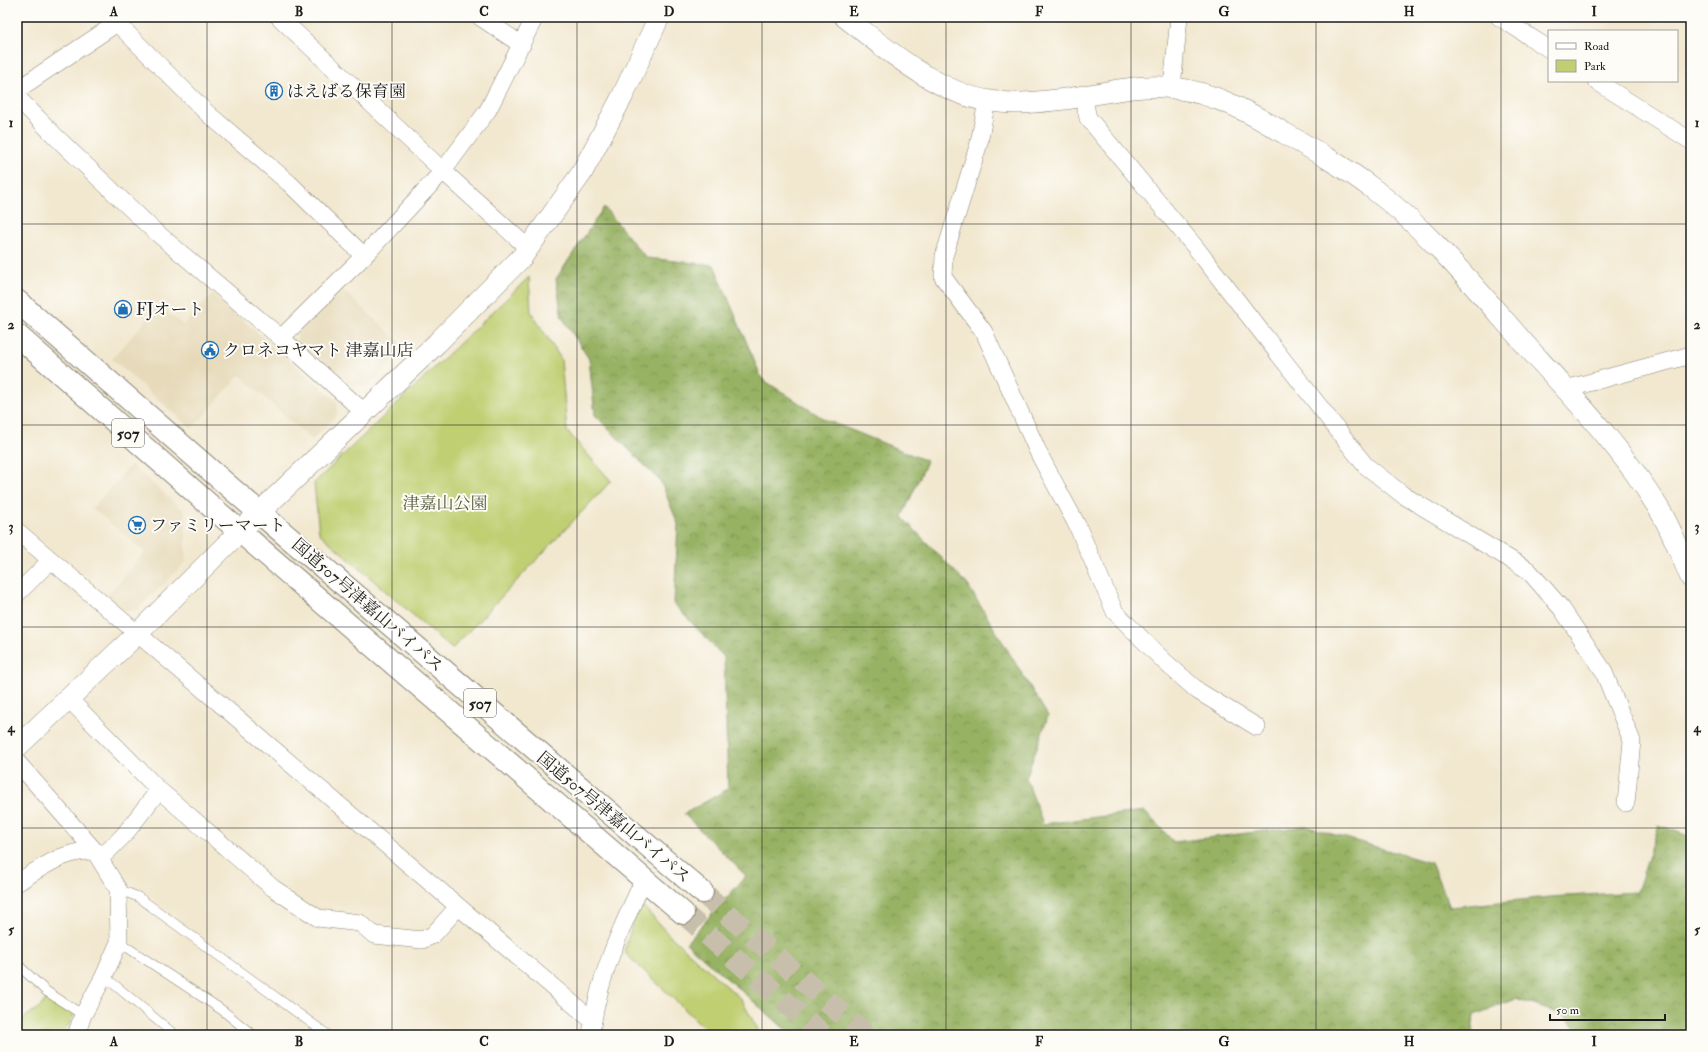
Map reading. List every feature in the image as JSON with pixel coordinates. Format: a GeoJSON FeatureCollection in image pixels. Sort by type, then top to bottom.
{"type":"FeatureCollection","features":[{"type":"Feature","properties":{"kind":"highway","name":"国道507号津嘉山バイパス"},"geometry":{"type":"LineString","coordinates":[[17,301],[260,513],[702,892]]}},
{"type":"Feature","properties":{"kind":"highway","name":"国道507号津嘉山バイパス"},"geometry":{"type":"LineString","coordinates":[[17,335],[240,531],[683,913]]}},
{"type":"Feature","properties":{"kind":"street"},"geometry":{"type":"LineString","coordinates":[[279,17],[443,171],[528,248]]}},
{"type":"Feature","properties":{"kind":"street"},"geometry":{"type":"LineString","coordinates":[[480,17],[522,45]]}},
{"type":"Feature","properties":{"kind":"street"},"geometry":{"type":"LineString","coordinates":[[281,338],[364,256],[443,171],[488,110],[535,17]]}},
{"type":"Feature","properties":{"kind":"street"},"geometry":{"type":"LineString","coordinates":[[17,747],[137,634],[240,531],[438,343],[522,257],[581,174],[622,98],[658,17]]}},
{"type":"Feature","properties":{"kind":"street"},"geometry":{"type":"LineString","coordinates":[[845,17],[910,66],[951,89],[987,101],[1036,103],[1141,87],[1172,87],[1210,95],[1243,109],[1332,160],[1373,188],[1414,223],[1445,255],[1566,389],[1646,488],[1660,511],[1691,578]]}},
{"type":"Feature","properties":{"kind":"street"},"geometry":{"type":"LineString","coordinates":[[1172,87],[1179,17]]}},
{"type":"Feature","properties":{"kind":"street"},"geometry":{"type":"LineString","coordinates":[[1499,17],[1548,48]]}},
{"type":"Feature","properties":{"kind":"street"},"geometry":{"type":"LineString","coordinates":[[17,90],[122,20],[207,113],[288,183],[364,256]]}},
{"type":"Feature","properties":{"kind":"street"},"geometry":{"type":"LineString","coordinates":[[1598,82],[1691,141]]}},
{"type":"Feature","properties":{"kind":"street"},"geometry":{"type":"LineString","coordinates":[[1083,96],[1088,118],[1201,254],[1364,465],[1403,495],[1528,570],[1562,609],[1603,670],[1632,741],[1626,803]]}},
{"type":"Feature","properties":{"kind":"street"},"geometry":{"type":"LineString","coordinates":[[17,97],[57,138],[150,227],[281,338],[364,412]]}},
{"type":"Feature","properties":{"kind":"street"},"geometry":{"type":"LineString","coordinates":[[987,101],[979,143],[944,256],[943,277],[984,332],[1040,456],[1077,525],[1115,612],[1165,662],[1198,691],[1257,727]]}},
{"type":"Feature","properties":{"kind":"street"},"geometry":{"type":"LineString","coordinates":[[1566,389],[1691,355]]}},
{"type":"Feature","properties":{"kind":"street"},"geometry":{"type":"LineString","coordinates":[[17,531],[50,561],[458,907],[592,1028],[617,938],[644,879]]}},
{"type":"Feature","properties":{"kind":"street"},"geometry":{"type":"LineString","coordinates":[[17,594],[50,561]]}},
{"type":"Feature","properties":{"kind":"street"},"geometry":{"type":"LineString","coordinates":[[68,698],[159,790],[273,888],[318,918],[360,923],[374,935],[422,940],[433,935],[458,907]]}},
{"type":"Feature","properties":{"kind":"street"},"geometry":{"type":"LineString","coordinates":[[17,762],[94,850],[118,888],[119,942],[104,976],[83,1015],[76,1035]]}},
{"type":"Feature","properties":{"kind":"street"},"geometry":{"type":"LineString","coordinates":[[17,883],[46,864],[73,853],[94,850],[105,854],[124,835],[159,790]]}},
{"type":"Feature","properties":{"kind":"lane"},"geometry":{"type":"LineString","coordinates":[[118,888],[138,897],[328,1035]]}},
{"type":"Feature","properties":{"kind":"lane"},"geometry":{"type":"LineString","coordinates":[[119,942],[222,1010],[253,1035]]}},
{"type":"Feature","properties":{"kind":"lane"},"geometry":{"type":"LineString","coordinates":[[17,964],[46,991],[83,1015]]}},
{"type":"Feature","properties":{"kind":"lane"},"geometry":{"type":"LineString","coordinates":[[104,976],[175,1035]]}},
{"type":"Feature","properties":{"kind":"shaded area"},"geometry":{"type":"Polygon","coordinates":[[[342,289],[406,348],[367,386],[353,386],[297,340],[298,331],[342,289]]]}},
{"type":"Feature","properties":{"kind":"shaded area"},"geometry":{"type":"Polygon","coordinates":[[[213,294],[337,401],[337,415],[312,440],[240,375],[192,429],[112,359],[159,306],[183,325],[213,294]]]}},
{"type":"Feature","properties":{"kind":"shaded area"},"geometry":{"type":"Polygon","coordinates":[[[131,465],[185,512],[186,562],[137,610],[122,611],[107,596],[145,552],[92,508],[131,465]]]}},
{"type":"Feature","properties":{"kind":"green space"},"geometry":{"type":"Polygon","coordinates":[[[604,207],[646,258],[714,265],[762,379],[824,419],[927,461],[902,517],[967,584],[1048,716],[1026,778],[1043,824],[1144,811],[1174,842],[1305,826],[1431,863],[1450,907],[1549,897],[1637,892],[1659,825],[1691,837],[1691,1035],[1581,1035],[1564,1015],[1516,999],[1474,1015],[1472,1035],[792,1035],[686,943],[746,876],[684,814],[728,789],[724,657],[674,604],[678,524],[661,482],[595,415],[589,359],[562,317],[556,279],[604,207]]]}},
{"type":"Feature","properties":{"kind":"green space","name":"津嘉山公園"},"geometry":{"type":"Polygon","coordinates":[[[529,277],[531,312],[561,359],[567,431],[611,481],[452,649],[319,533],[314,483],[529,277]]]}},
{"type":"Feature","properties":{"kind":"green space"},"geometry":{"type":"Polygon","coordinates":[[[641,904],[668,934],[741,999],[761,1035],[712,1035],[624,952],[634,919],[641,904]]]}},
{"type":"Feature","properties":{"kind":"green space"},"geometry":{"type":"Polygon","coordinates":[[[48,996],[74,1015],[63,1035],[17,1035],[17,1023],[41,1006],[48,996]]]}},
{"type":"Feature","properties":{"kind":"tunnel"},"geometry":{"type":"LineString","coordinates":[[702,892],[866,1035]]}},
{"type":"Feature","properties":{"kind":"tunnel"},"geometry":{"type":"LineString","coordinates":[[683,913],[823,1035]]}},
{"type":"Feature","properties":{"kind":"place","name":"はえばる保育園"},"geometry":{"type":"Point","coordinates":[274,91]}},
{"type":"Feature","properties":{"kind":"place","name":"FJオート"},"geometry":{"type":"Point","coordinates":[123,309]}},
{"type":"Feature","properties":{"kind":"place","name":"クロネコヤマト 津嘉山店"},"geometry":{"type":"Point","coordinates":[210,350]}},
{"type":"Feature","properties":{"kind":"place","name":"ファミリーマート"},"geometry":{"type":"Point","coordinates":[137,525]}}]}
